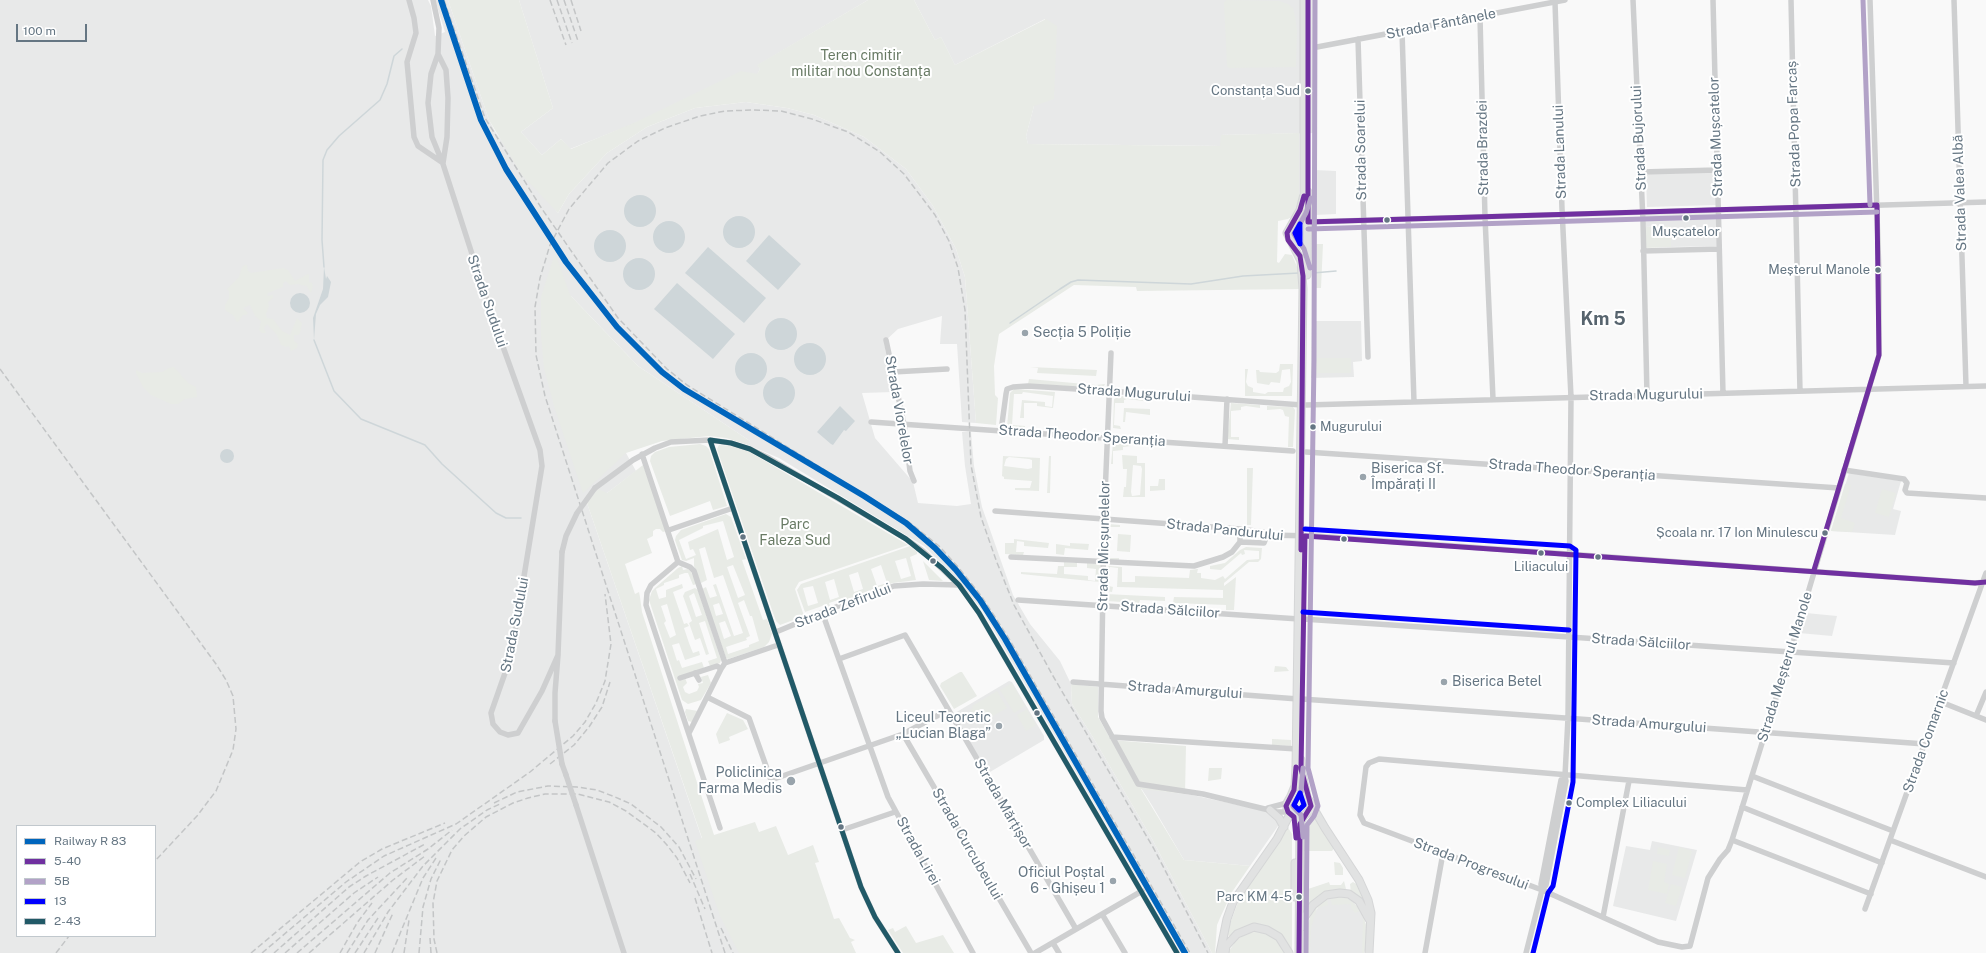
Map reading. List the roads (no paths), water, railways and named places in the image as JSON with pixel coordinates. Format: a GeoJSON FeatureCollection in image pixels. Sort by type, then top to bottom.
{"type":"FeatureCollection","features":[{"type":"Feature","properties":{"kind":"main road"},"geometry":{"type":"LineString","coordinates":[[1303,536],[1303,271],[1298,252],[1288,240],[1287,230],[1300,210],[1304,194],[1304,0]]}},
{"type":"Feature","properties":{"kind":"main road"},"geometry":{"type":"LineString","coordinates":[[1308,0],[1308,238],[1304,405],[1306,452],[1301,619],[1301,769],[1309,800],[1364,889],[1371,913],[1369,953]]}},
{"type":"Feature","properties":{"kind":"main road"},"geometry":{"type":"LineString","coordinates":[[1291,225],[1308,222]]}},
{"type":"Feature","properties":{"kind":"main road"},"geometry":{"type":"LineString","coordinates":[[1288,240],[1298,244],[1308,238]]}},
{"type":"Feature","properties":{"kind":"main road"},"geometry":{"type":"LineString","coordinates":[[1295,953],[1291,814],[1287,803],[1295,786],[1300,699]]}},
{"type":"Feature","properties":{"kind":"main road"},"geometry":{"type":"LineString","coordinates":[[1291,796],[1301,794],[1309,800]]}},
{"type":"Feature","properties":{"kind":"main road"},"geometry":{"type":"LineString","coordinates":[[1299,953],[1300,824],[1303,817],[1308,813],[1309,800]]}},
{"type":"Feature","properties":{"kind":"main road"},"geometry":{"type":"LineString","coordinates":[[1268,809],[1279,818],[1284,827]]}},
{"type":"Feature","properties":{"kind":"main road"},"geometry":{"type":"LineString","coordinates":[[1291,814],[1303,817]]}},
{"type":"Feature","properties":{"kind":"main road"},"geometry":{"type":"LineString","coordinates":[[1220,953],[1222,935],[1228,914],[1237,895],[1284,827],[1291,814]]}},
{"type":"Feature","properties":{"kind":"main road"},"geometry":{"type":"LineString","coordinates":[[1299,936],[1304,918],[1313,905],[1326,895],[1340,893],[1349,894],[1359,901],[1367,915],[1371,930]]}},
{"type":"Feature","properties":{"kind":"main road"},"geometry":{"type":"LineString","coordinates":[[1225,950],[1242,931],[1254,927],[1261,928],[1279,937],[1289,953]]}},
{"type":"Feature","properties":{"kind":"main road"},"geometry":{"type":"LineString","coordinates":[[1222,935],[1225,950]]}},
{"type":"Feature","properties":{"kind":"street"},"geometry":{"type":"LineString","coordinates":[[409,0],[416,33],[407,62],[414,138],[418,146],[443,164]]}},
{"type":"Feature","properties":{"kind":"street","name":"Strada Sudului"},"geometry":{"type":"LineString","coordinates":[[433,0],[439,28],[438,54],[431,74],[428,103],[432,137],[443,164],[492,316],[540,450],[542,466],[512,649],[506,673],[491,713],[493,724],[500,732],[508,735],[518,732],[542,690],[558,655]]}},
{"type":"Feature","properties":{"kind":"street","name":"Strada Fântânele"},"geometry":{"type":"LineString","coordinates":[[1317,47],[1565,0]]}},
{"type":"Feature","properties":{"kind":"street","name":"Strada Bujorului"},"geometry":{"type":"LineString","coordinates":[[1633,0],[1641,172],[1647,395]]}},
{"type":"Feature","properties":{"kind":"street","name":"Strada Mușcatelor"},"geometry":{"type":"LineString","coordinates":[[1713,0],[1723,393]]}},
{"type":"Feature","properties":{"kind":"street","name":"Strada Popa Farcaș"},"geometry":{"type":"LineString","coordinates":[[1791,0],[1800,391]]}},
{"type":"Feature","properties":{"kind":"street","name":"Strada Meșterul Manole"},"geometry":{"type":"LineString","coordinates":[[1690,946],[1708,878],[1720,859],[1728,850],[1732,840],[1766,733],[1877,364],[1880,347],[1870,0]]}},
{"type":"Feature","properties":{"kind":"street","name":"Strada Valea Albă"},"geometry":{"type":"LineString","coordinates":[[1954,0],[1966,386]]}},
{"type":"Feature","properties":{"kind":"street","name":"Strada Lanului"},"geometry":{"type":"LineString","coordinates":[[1526,953],[1542,890],[1541,884],[1561,780],[1565,776],[1568,718],[1571,397],[1562,214],[1555,2]]}},
{"type":"Feature","properties":{"kind":"street","name":"Strada Brazdei"},"geometry":{"type":"LineString","coordinates":[[1480,17],[1485,217],[1492,399]]}},
{"type":"Feature","properties":{"kind":"street"},"geometry":{"type":"LineString","coordinates":[[1402,31],[1414,402]]}},
{"type":"Feature","properties":{"kind":"street","name":"Strada Soarelui"},"geometry":{"type":"LineString","coordinates":[[1358,39],[1368,357]]}},
{"type":"Feature","properties":{"kind":"street","name":"Strada Sudului"},"geometry":{"type":"LineString","coordinates":[[438,54],[446,70],[448,98],[447,137],[443,164]]}},
{"type":"Feature","properties":{"kind":"street"},"geometry":{"type":"LineString","coordinates":[[1641,172],[1717,170]]}},
{"type":"Feature","properties":{"kind":"street"},"geometry":{"type":"LineString","coordinates":[[1308,222],[1986,202]]}},
{"type":"Feature","properties":{"kind":"street"},"geometry":{"type":"LineString","coordinates":[[1643,251],[1719,248]]}},
{"type":"Feature","properties":{"kind":"street","name":"Strada Viorelelor"},"geometry":{"type":"LineString","coordinates":[[886,340],[904,424],[910,471],[914,481]]}},
{"type":"Feature","properties":{"kind":"street","name":"Strada Micșunelelor"},"geometry":{"type":"LineString","coordinates":[[1110,353],[1104,519],[1101,711],[1112,737],[1138,784],[1203,794],[1268,809]]}},
{"type":"Feature","properties":{"kind":"street"},"geometry":{"type":"LineString","coordinates":[[893,372],[947,369]]}},
{"type":"Feature","properties":{"kind":"street","name":"Strada Mugurului"},"geometry":{"type":"LineString","coordinates":[[1002,431],[1006,394],[1010,388],[1028,386],[1304,405],[1986,386]]}},
{"type":"Feature","properties":{"kind":"street"},"geometry":{"type":"LineString","coordinates":[[1225,446],[1227,399]]}},
{"type":"Feature","properties":{"kind":"street","name":"Strada Theodor Speranția"},"geometry":{"type":"LineString","coordinates":[[871,422],[1293,451]]}},
{"type":"Feature","properties":{"kind":"street"},"geometry":{"type":"LineString","coordinates":[[624,953],[562,764],[556,721],[555,693],[562,552],[566,536],[577,513],[595,488],[642,454],[670,442],[710,440],[731,443],[750,449],[833,495],[906,539],[942,568],[959,585],[979,613],[1177,953]]}},
{"type":"Feature","properties":{"kind":"street"},"geometry":{"type":"LineString","coordinates":[[710,440],[776,632],[778,645],[867,901],[898,953]]}},
{"type":"Feature","properties":{"kind":"street","name":"Strada Theodor Speranția"},"geometry":{"type":"LineString","coordinates":[[1306,452],[1839,488]]}},
{"type":"Feature","properties":{"kind":"street"},"geometry":{"type":"LineString","coordinates":[[642,454],[669,530],[678,562]]}},
{"type":"Feature","properties":{"kind":"street"},"geometry":{"type":"LineString","coordinates":[[1844,470],[1904,479],[1907,483],[1905,490],[1907,493],[1986,498]]}},
{"type":"Feature","properties":{"kind":"street"},"geometry":{"type":"LineString","coordinates":[[669,530],[733,508]]}},
{"type":"Feature","properties":{"kind":"street","name":"Strada Pandurului"},"geometry":{"type":"LineString","coordinates":[[995,511],[1240,529],[1263,532],[1268,535],[1570,553],[1984,582]]}},
{"type":"Feature","properties":{"kind":"street"},"geometry":{"type":"LineString","coordinates":[[1011,557],[1194,566],[1223,558],[1232,552],[1240,542],[1240,529]]}},
{"type":"Feature","properties":{"kind":"street"},"geometry":{"type":"LineString","coordinates":[[1240,542],[1264,543],[1268,535]]}},
{"type":"Feature","properties":{"kind":"street"},"geometry":{"type":"LineString","coordinates":[[678,562],[690,567],[694,571],[725,663]]}},
{"type":"Feature","properties":{"kind":"street"},"geometry":{"type":"LineString","coordinates":[[678,562],[651,585],[646,599],[648,610],[720,828]]}},
{"type":"Feature","properties":{"kind":"street","name":"Strada Comarnic"},"geometry":{"type":"LineString","coordinates":[[1865,909],[1941,702],[1986,573]]}},
{"type":"Feature","properties":{"kind":"street","name":"Strada Zefirului"},"geometry":{"type":"LineString","coordinates":[[776,632],[822,612],[894,586],[923,584],[959,585]]}},
{"type":"Feature","properties":{"kind":"street","name":"Strada Sălciilor"},"geometry":{"type":"LineString","coordinates":[[1018,600],[1954,664]]}},
{"type":"Feature","properties":{"kind":"street","name":"Strada Lirei"},"geometry":{"type":"LineString","coordinates":[[822,612],[895,812],[900,816],[973,953]]}},
{"type":"Feature","properties":{"kind":"street","name":"Strada Mărțișor"},"geometry":{"type":"LineString","coordinates":[[839,659],[905,635],[1076,929]]}},
{"type":"Feature","properties":{"kind":"street"},"geometry":{"type":"LineString","coordinates":[[689,733],[725,663],[778,645]]}},
{"type":"Feature","properties":{"kind":"street"},"geometry":{"type":"LineString","coordinates":[[680,678],[717,666],[721,669]]}},
{"type":"Feature","properties":{"kind":"street"},"geometry":{"type":"LineString","coordinates":[[695,673],[699,680]]}},
{"type":"Feature","properties":{"kind":"street","name":"Strada Amurgului"},"geometry":{"type":"LineString","coordinates":[[1073,682],[1925,744]]}},
{"type":"Feature","properties":{"kind":"street"},"geometry":{"type":"LineString","coordinates":[[1976,716],[1986,692]]}},
{"type":"Feature","properties":{"kind":"street"},"geometry":{"type":"LineString","coordinates":[[707,697],[749,718],[771,780],[903,734],[948,710]]}},
{"type":"Feature","properties":{"kind":"street"},"geometry":{"type":"LineString","coordinates":[[1941,702],[1986,720]]}},
{"type":"Feature","properties":{"kind":"street","name":"Strada Curcubeului"},"geometry":{"type":"LineString","coordinates":[[903,734],[1031,953]]}},
{"type":"Feature","properties":{"kind":"street"},"geometry":{"type":"LineString","coordinates":[[1112,737],[1297,749]]}},
{"type":"Feature","properties":{"kind":"street","name":"Strada Progresului"},"geometry":{"type":"LineString","coordinates":[[1565,776],[1379,760],[1369,763],[1366,767],[1360,815],[1364,823],[1542,890],[1603,916],[1658,942],[1682,947],[1690,946]]}},
{"type":"Feature","properties":{"kind":"street"},"geometry":{"type":"LineString","coordinates":[[1565,776],[1747,790]]}},
{"type":"Feature","properties":{"kind":"street"},"geometry":{"type":"LineString","coordinates":[[1752,776],[1893,831]]}},
{"type":"Feature","properties":{"kind":"street"},"geometry":{"type":"LineString","coordinates":[[1603,916],[1629,781]]}},
{"type":"Feature","properties":{"kind":"street"},"geometry":{"type":"LineString","coordinates":[[1268,809],[1287,803]]}},
{"type":"Feature","properties":{"kind":"street"},"geometry":{"type":"LineString","coordinates":[[1742,807],[1882,863]]}},
{"type":"Feature","properties":{"kind":"street"},"geometry":{"type":"LineString","coordinates":[[1268,809],[1291,814]]}},
{"type":"Feature","properties":{"kind":"street"},"geometry":{"type":"LineString","coordinates":[[842,830],[895,812]]}},
{"type":"Feature","properties":{"kind":"street"},"geometry":{"type":"LineString","coordinates":[[1732,840],[1871,894]]}},
{"type":"Feature","properties":{"kind":"street"},"geometry":{"type":"LineString","coordinates":[[1890,840],[1986,877]]}},
{"type":"Feature","properties":{"kind":"street"},"geometry":{"type":"LineString","coordinates":[[1425,953],[1443,853]]}},
{"type":"Feature","properties":{"kind":"street"},"geometry":{"type":"LineString","coordinates":[[1035,953],[1142,891]]}},
{"type":"Feature","properties":{"kind":"street"},"geometry":{"type":"LineString","coordinates":[[1102,914],[1125,953]]}},
{"type":"Feature","properties":{"kind":"street"},"geometry":{"type":"LineString","coordinates":[[1053,943],[1059,953]]}},
{"type":"Feature","properties":{"kind":"waterway"},"geometry":{"type":"LineString","coordinates":[[324,267],[322,240],[323,160],[327,150],[339,136],[380,100],[387,84],[394,56],[402,49]]}},
{"type":"Feature","properties":{"kind":"waterway"},"geometry":{"type":"LineString","coordinates":[[1313,273],[1336,271]]}},
{"type":"Feature","properties":{"kind":"waterway"},"geometry":{"type":"LineString","coordinates":[[1010,323],[1071,282],[1078,280],[1191,284],[1243,276],[1299,273]]}},
{"type":"Feature","properties":{"kind":"waterway"},"geometry":{"type":"LineString","coordinates":[[314,340],[334,391],[361,419],[425,445],[442,464],[496,513],[506,518],[521,518]]}},
{"type":"Feature","properties":{"kind":"railway"},"geometry":{"type":"LineString","coordinates":[[444,0],[485,118],[542,209],[618,318],[667,369],[687,385],[909,522],[939,546],[959,568],[982,597],[1008,637],[1190,953]]}},
{"type":"Feature","properties":{"kind":"railway"},"geometry":{"type":"LineString","coordinates":[[550,0],[566,45]]}},
{"type":"Feature","properties":{"kind":"railway"},"geometry":{"type":"LineString","coordinates":[[557,0],[572,43]]}},
{"type":"Feature","properties":{"kind":"railway"},"geometry":{"type":"LineString","coordinates":[[564,0],[578,41]]}},
{"type":"Feature","properties":{"kind":"railway"},"geometry":{"type":"LineString","coordinates":[[571,0],[581,31]]}},
{"type":"Feature","properties":{"kind":"railway"},"geometry":{"type":"LineString","coordinates":[[725,953],[545,396],[536,355],[535,307],[540,278],[550,245],[569,209],[608,163],[638,141],[665,128],[700,116],[725,111],[754,110],[781,111],[812,119],[848,132],[880,152],[904,174],[935,215],[949,241],[958,268],[965,310],[971,465],[981,517],[996,560],[1014,605],[1053,676],[1154,849],[1208,953]]}},
{"type":"Feature","properties":{"kind":"railway"},"geometry":{"type":"LineString","coordinates":[[0,369],[216,664],[226,680],[233,696],[236,729],[233,750],[216,791],[197,816],[156,860]]}},
{"type":"Feature","properties":{"kind":"railway"},"geometry":{"type":"LineString","coordinates":[[262,953],[346,882],[384,856],[456,824],[530,772],[573,736],[585,722],[596,703],[605,681],[611,644],[605,594]]}},
{"type":"Feature","properties":{"kind":"railway"},"geometry":{"type":"LineString","coordinates":[[550,764],[574,745],[589,727],[602,707],[610,682]]}},
{"type":"Feature","properties":{"kind":"railway"},"geometry":{"type":"LineString","coordinates":[[494,803],[517,792],[548,786],[577,787],[597,790],[631,804],[661,827],[679,847],[696,879]]}},
{"type":"Feature","properties":{"kind":"railway"},"geometry":{"type":"LineString","coordinates":[[437,953],[434,939],[433,903],[437,881],[452,850],[464,836],[486,817],[513,803],[528,798],[545,794],[578,794],[609,802],[626,811],[656,833],[677,858],[690,883]]}},
{"type":"Feature","properties":{"kind":"railway"},"geometry":{"type":"LineString","coordinates":[[364,953],[388,912],[423,866],[460,829],[487,810],[500,804]]}},
{"type":"Feature","properties":{"kind":"railway"},"geometry":{"type":"LineString","coordinates":[[251,953],[360,862],[382,849],[445,823]]}},
{"type":"Feature","properties":{"kind":"railway"},"geometry":{"type":"LineString","coordinates":[[297,953],[390,873],[428,849],[452,830]]}},
{"type":"Feature","properties":{"kind":"railway"},"geometry":{"type":"LineString","coordinates":[[274,953],[349,887],[366,876],[425,844]]}},
{"type":"Feature","properties":{"kind":"railway"},"geometry":{"type":"LineString","coordinates":[[309,953],[393,880],[425,856]]}},
{"type":"Feature","properties":{"kind":"railway"},"geometry":{"type":"LineString","coordinates":[[392,953],[423,878],[436,858]]}},
{"type":"Feature","properties":{"kind":"railway"},"geometry":{"type":"LineString","coordinates":[[419,953],[423,907],[431,879],[441,859]]}},
{"type":"Feature","properties":{"kind":"railway"},"geometry":{"type":"LineString","coordinates":[[690,874],[705,909]]}},
{"type":"Feature","properties":{"kind":"railway"},"geometry":{"type":"LineString","coordinates":[[285,953],[354,893],[378,877]]}},
{"type":"Feature","properties":{"kind":"railway"},"geometry":{"type":"LineString","coordinates":[[347,953],[368,920],[408,877]]}},
{"type":"Feature","properties":{"kind":"railway"},"geometry":{"type":"LineString","coordinates":[[695,898],[712,953]]}},
{"type":"Feature","properties":{"kind":"railway"},"geometry":{"type":"LineString","coordinates":[[340,953],[357,923],[372,903]]}},
{"type":"Feature","properties":{"kind":"railway"},"geometry":{"type":"LineString","coordinates":[[375,953],[393,913]]}},
{"type":"Feature","properties":{"kind":"railway"},"geometry":{"type":"LineString","coordinates":[[355,953],[378,918]]}},
{"type":"Feature","properties":{"kind":"railway"},"geometry":{"type":"LineString","coordinates":[[404,953],[409,920]]}},
{"type":"Feature","properties":{"kind":"railway"},"geometry":{"type":"LineString","coordinates":[[721,928],[733,953]]}},
{"type":"Feature","properties":{"kind":"railway"},"geometry":{"type":"LineString","coordinates":[[56,953],[68,937]]}},
{"type":"Feature","properties":{"kind":"railway"},"geometry":{"type":"LineString","coordinates":[[430,938],[431,953]]}},
{"type":"Feature","properties":{"kind":"place","name":"Constanța Sud"},"geometry":{"type":"Point","coordinates":[1308,91]}},
{"type":"Feature","properties":{"kind":"place","name":"Mușcatelor"},"geometry":{"type":"Point","coordinates":[1686,218]}},
{"type":"Feature","properties":{"kind":"place","name":"Meșterul Manole"},"geometry":{"type":"Point","coordinates":[1878,270]}},
{"type":"Feature","properties":{"kind":"place","name":"Secția 5 Poliție"},"geometry":{"type":"Point","coordinates":[1025,333]}},
{"type":"Feature","properties":{"kind":"place","name":"Mugurului"},"geometry":{"type":"Point","coordinates":[1313,427]}},
{"type":"Feature","properties":{"kind":"place","name":"Biserica Sf. Împărați II"},"geometry":{"type":"Point","coordinates":[1363,477]}},
{"type":"Feature","properties":{"kind":"place","name":"Școala nr. 17 Ion Minulescu"},"geometry":{"type":"Point","coordinates":[1825,533]}},
{"type":"Feature","properties":{"kind":"place","name":"Liliacului"},"geometry":{"type":"Point","coordinates":[1541,553]}},
{"type":"Feature","properties":{"kind":"place","name":"Biserica Betel"},"geometry":{"type":"Point","coordinates":[1444,682]}},
{"type":"Feature","properties":{"kind":"place","name":"Liceul Teoretic „Lucian Blaga”"},"geometry":{"type":"Point","coordinates":[999,726]}},
{"type":"Feature","properties":{"kind":"place","name":"Policlinica Farma Medis"},"geometry":{"type":"Point","coordinates":[791,781]}},
{"type":"Feature","properties":{"kind":"place","name":"Complex Liliacului"},"geometry":{"type":"Point","coordinates":[1569,803]}},
{"type":"Feature","properties":{"kind":"place","name":"Oficiul Poștal 6 - Ghișeu 1"},"geometry":{"type":"Point","coordinates":[1113,881]}},
{"type":"Feature","properties":{"kind":"place","name":"Parc KM 4-5"},"geometry":{"type":"Point","coordinates":[1299,897]}},
{"type":"Feature","properties":{"kind":"district","name":"Km 5"},"geometry":{"type":"Point","coordinates":[1603,319]}},
{"type":"Feature","properties":{"kind":"park label","name":"Teren cimitir militar nou Constanța"},"geometry":{"type":"Point","coordinates":[861,64]}},
{"type":"Feature","properties":{"kind":"park label","name":"Parc Faleza Sud"},"geometry":{"type":"Point","coordinates":[795,534]}}]}
